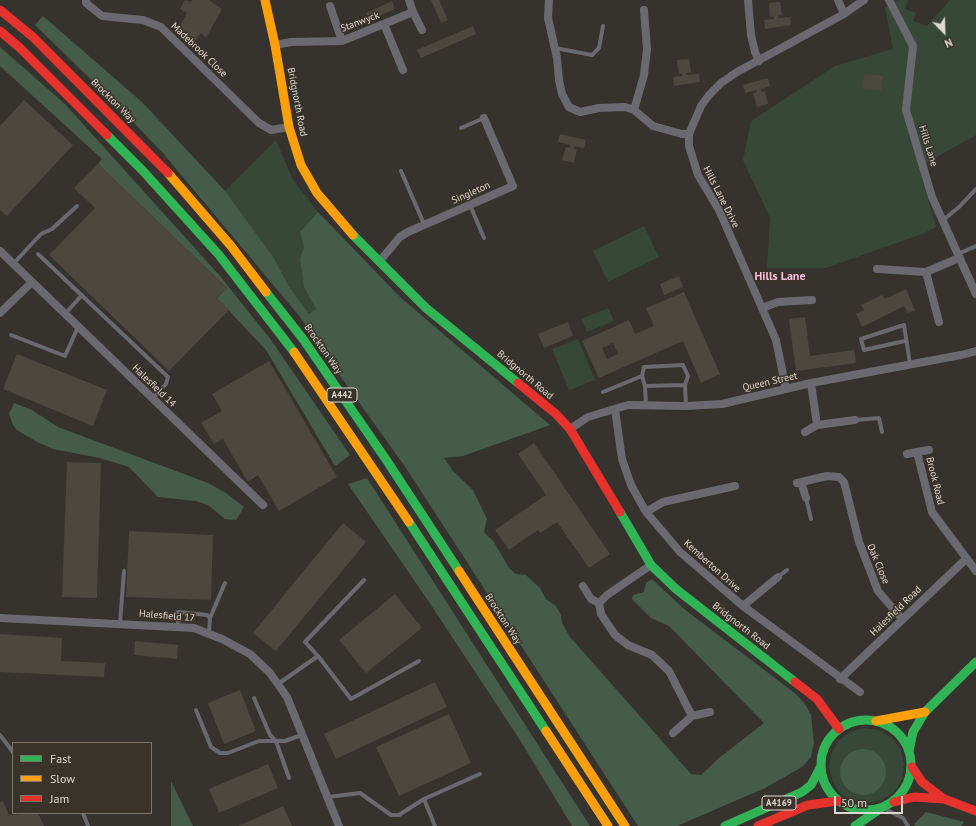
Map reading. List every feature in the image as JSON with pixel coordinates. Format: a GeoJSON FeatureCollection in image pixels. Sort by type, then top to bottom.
{"type":"FeatureCollection","features":[{"type":"Feature","properties":{"kind":"main road","name":"Bridgnorth Road"},"geometry":{"type":"LineString","coordinates":[[265,0],[275,45],[289,127],[301,165],[317,193],[344,226],[426,308],[556,414],[570,429],[651,565],[676,589],[817,699],[840,729]]}},
{"type":"Feature","properties":{"kind":"main road","name":"Brockton Way"},"geometry":{"type":"LineString","coordinates":[[0,10],[33,37],[156,159],[231,246],[303,339],[387,461],[625,826]]}},
{"type":"Feature","properties":{"kind":"main road","name":"A442"},"geometry":{"type":"LineString","coordinates":[[0,31],[20,48],[144,171],[220,255],[286,342],[377,475],[608,826]]}},
{"type":"Feature","properties":{"kind":"main road"},"geometry":{"type":"LineString","coordinates":[[909,751],[913,732],[925,712],[976,662]]}},
{"type":"Feature","properties":{"kind":"main road"},"geometry":{"type":"LineString","coordinates":[[881,808],[869,811],[858,810],[838,801],[825,786],[821,766],[824,749],[830,738],[840,729],[851,723],[863,720],[876,721],[925,712]]}},
{"type":"Feature","properties":{"kind":"main road"},"geometry":{"type":"LineString","coordinates":[[876,721],[887,725],[904,740],[909,751],[912,767],[922,782],[944,799],[976,811]]}},
{"type":"Feature","properties":{"kind":"main road","name":"A4169"},"geometry":{"type":"LineString","coordinates":[[725,826],[802,792],[811,784],[821,766]]}},
{"type":"Feature","properties":{"kind":"main road"},"geometry":{"type":"LineString","coordinates":[[894,802],[903,792],[909,780],[912,767]]}},
{"type":"Feature","properties":{"kind":"main road"},"geometry":{"type":"LineString","coordinates":[[855,826],[881,808],[894,802],[914,798],[944,799]]}},
{"type":"Feature","properties":{"kind":"main road","name":"A4169"},"geometry":{"type":"LineString","coordinates":[[758,826],[808,805],[838,801]]}},
{"type":"Feature","properties":{"kind":"street","name":"Madebrook Close"},"geometry":{"type":"LineString","coordinates":[[86,0],[86,3],[102,16],[143,20],[161,27],[259,123],[271,130],[289,127]]}},
{"type":"Feature","properties":{"kind":"street"},"geometry":{"type":"LineString","coordinates":[[408,0],[422,30]]}},
{"type":"Feature","properties":{"kind":"street"},"geometry":{"type":"LineString","coordinates":[[549,0],[548,18],[555,48],[558,80],[562,94],[569,107],[574,111],[580,112],[615,106],[634,110],[654,126],[682,134],[689,134]]}},
{"type":"Feature","properties":{"kind":"street"},"geometry":{"type":"LineString","coordinates":[[748,0],[752,41],[759,61]]}},
{"type":"Feature","properties":{"kind":"street"},"geometry":{"type":"LineString","coordinates":[[838,0],[844,14]]}},
{"type":"Feature","properties":{"kind":"street","name":"Hills Lane Drive"},"geometry":{"type":"LineString","coordinates":[[786,389],[776,340],[719,210],[698,175],[689,146],[689,134],[695,118],[709,95],[721,83],[844,14],[864,0]]}},
{"type":"Feature","properties":{"kind":"street","name":"Hills Lane"},"geometry":{"type":"LineString","coordinates":[[889,0],[913,46],[906,110],[932,197],[958,256],[973,278],[976,294]]}},
{"type":"Feature","properties":{"kind":"street"},"geometry":{"type":"LineString","coordinates":[[330,6],[342,40]]}},
{"type":"Feature","properties":{"kind":"street"},"geometry":{"type":"LineString","coordinates":[[634,110],[644,75],[647,49],[644,10]]}},
{"type":"Feature","properties":{"kind":"street","name":"Stanwyck"},"geometry":{"type":"LineString","coordinates":[[275,45],[291,42],[342,40],[413,12]]}},
{"type":"Feature","properties":{"kind":"street"},"geometry":{"type":"LineString","coordinates":[[384,24],[403,70]]}},
{"type":"Feature","properties":{"kind":"street","name":"Singleton"},"geometry":{"type":"LineString","coordinates":[[379,262],[400,237],[424,224],[513,186],[484,118]]}},
{"type":"Feature","properties":{"kind":"street","name":"Halesfield 14"},"geometry":{"type":"LineString","coordinates":[[0,251],[263,505]]}},
{"type":"Feature","properties":{"kind":"street"},"geometry":{"type":"LineString","coordinates":[[877,269],[926,272],[958,256]]}},
{"type":"Feature","properties":{"kind":"street"},"geometry":{"type":"LineString","coordinates":[[926,272],[939,322]]}},
{"type":"Feature","properties":{"kind":"street"},"geometry":{"type":"LineString","coordinates":[[0,313],[32,282]]}},
{"type":"Feature","properties":{"kind":"street"},"geometry":{"type":"LineString","coordinates":[[762,308],[778,302],[812,300]]}},
{"type":"Feature","properties":{"kind":"street","name":"Queen Street"},"geometry":{"type":"LineString","coordinates":[[570,429],[588,417],[628,405],[686,406],[722,404],[811,383],[976,351]]}},
{"type":"Feature","properties":{"kind":"street"},"geometry":{"type":"LineString","coordinates":[[811,383],[817,425]]}},
{"type":"Feature","properties":{"kind":"street","name":"Kemberton Drive"},"geometry":{"type":"LineString","coordinates":[[615,409],[622,459],[631,485],[646,512],[680,552],[743,606],[840,679],[860,692]]}},
{"type":"Feature","properties":{"kind":"street"},"geometry":{"type":"LineString","coordinates":[[805,432],[817,425],[854,420]]}},
{"type":"Feature","properties":{"kind":"street","name":"Brook Road"},"geometry":{"type":"LineString","coordinates":[[908,454],[929,450]]}},
{"type":"Feature","properties":{"kind":"street","name":"Brook Road"},"geometry":{"type":"LineString","coordinates":[[918,452],[932,512],[976,571]]}},
{"type":"Feature","properties":{"kind":"street","name":"Oak Close"},"geometry":{"type":"LineString","coordinates":[[806,498],[799,482],[827,476],[839,477],[844,482],[859,542],[878,591],[902,619]]}},
{"type":"Feature","properties":{"kind":"street"},"geometry":{"type":"LineString","coordinates":[[646,512],[664,502],[735,486]]}},
{"type":"Feature","properties":{"kind":"street","name":"Halesfield Road"},"geometry":{"type":"LineString","coordinates":[[840,679],[966,559]]}},
{"type":"Feature","properties":{"kind":"street"},"geometry":{"type":"LineString","coordinates":[[599,603],[607,595],[651,565]]}},
{"type":"Feature","properties":{"kind":"street"},"geometry":{"type":"LineString","coordinates":[[743,606],[778,577]]}},
{"type":"Feature","properties":{"kind":"street"},"geometry":{"type":"LineString","coordinates":[[583,586],[591,599],[599,603]]}},
{"type":"Feature","properties":{"kind":"street"},"geometry":{"type":"LineString","coordinates":[[599,603],[601,614],[615,635],[628,645],[652,655],[669,671],[692,716]]}},
{"type":"Feature","properties":{"kind":"street","name":"Halesfield 17"},"geometry":{"type":"LineString","coordinates":[[0,618],[194,628],[208,633],[250,654],[270,673],[287,697],[339,826]]}},
{"type":"Feature","properties":{"kind":"street"},"geometry":{"type":"LineString","coordinates":[[673,733],[692,716],[710,712]]}},
{"type":"Feature","properties":{"kind":"lane"},"geometry":{"type":"LineString","coordinates":[[555,48],[592,55],[599,48],[603,26]]}},
{"type":"Feature","properties":{"kind":"lane"},"geometry":{"type":"LineString","coordinates":[[461,128],[484,118]]}},
{"type":"Feature","properties":{"kind":"lane"},"geometry":{"type":"LineString","coordinates":[[401,171],[424,224]]}},
{"type":"Feature","properties":{"kind":"lane"},"geometry":{"type":"LineString","coordinates":[[943,221],[976,189]]}},
{"type":"Feature","properties":{"kind":"lane"},"geometry":{"type":"LineString","coordinates":[[470,205],[484,238]]}},
{"type":"Feature","properties":{"kind":"lane"},"geometry":{"type":"LineString","coordinates":[[13,264],[41,234],[52,229],[77,206]]}},
{"type":"Feature","properties":{"kind":"lane"},"geometry":{"type":"LineString","coordinates":[[958,256],[976,246]]}},
{"type":"Feature","properties":{"kind":"lane"},"geometry":{"type":"LineString","coordinates":[[38,254],[168,377],[166,384],[152,398]]}},
{"type":"Feature","properties":{"kind":"lane"},"geometry":{"type":"LineString","coordinates":[[64,314],[82,295]]}},
{"type":"Feature","properties":{"kind":"lane"},"geometry":{"type":"LineString","coordinates":[[905,341],[864,350],[861,338],[904,325],[905,341],[910,364]]}},
{"type":"Feature","properties":{"kind":"lane"},"geometry":{"type":"LineString","coordinates":[[11,335],[65,356],[79,327]]}},
{"type":"Feature","properties":{"kind":"lane"},"geometry":{"type":"LineString","coordinates":[[646,405],[645,386],[642,376],[644,367],[683,365],[688,376],[685,385],[686,406]]}},
{"type":"Feature","properties":{"kind":"lane"},"geometry":{"type":"LineString","coordinates":[[603,392],[642,376]]}},
{"type":"Feature","properties":{"kind":"lane"},"geometry":{"type":"LineString","coordinates":[[645,386],[685,385]]}},
{"type":"Feature","properties":{"kind":"lane"},"geometry":{"type":"LineString","coordinates":[[854,420],[879,418],[882,432]]}},
{"type":"Feature","properties":{"kind":"lane"},"geometry":{"type":"LineString","coordinates":[[806,498],[811,519]]}},
{"type":"Feature","properties":{"kind":"lane"},"geometry":{"type":"LineString","coordinates":[[778,577],[788,570]]}},
{"type":"Feature","properties":{"kind":"lane"},"geometry":{"type":"LineString","coordinates":[[120,623],[124,571]]}},
{"type":"Feature","properties":{"kind":"lane"},"geometry":{"type":"LineString","coordinates":[[364,580],[305,642],[318,656],[351,699],[419,661]]}},
{"type":"Feature","properties":{"kind":"lane"},"geometry":{"type":"LineString","coordinates":[[208,633],[210,618],[225,583]]}},
{"type":"Feature","properties":{"kind":"lane"},"geometry":{"type":"LineString","coordinates":[[178,626],[178,612],[207,615],[210,618]]}},
{"type":"Feature","properties":{"kind":"lane"},"geometry":{"type":"LineString","coordinates":[[278,684],[318,656]]}},
{"type":"Feature","properties":{"kind":"lane"},"geometry":{"type":"LineString","coordinates":[[254,698],[270,735],[276,741],[289,778]]}},
{"type":"Feature","properties":{"kind":"lane"},"geometry":{"type":"LineString","coordinates":[[196,710],[211,747],[220,753],[228,753],[259,741],[286,741],[302,735]]}},
{"type":"Feature","properties":{"kind":"lane"},"geometry":{"type":"LineString","coordinates":[[0,735],[12,751]]}},
{"type":"Feature","properties":{"kind":"lane"},"geometry":{"type":"LineString","coordinates":[[327,797],[360,792],[391,815],[399,815],[424,799],[480,774]]}},
{"type":"Feature","properties":{"kind":"lane"},"geometry":{"type":"LineString","coordinates":[[424,799],[435,826]]}},
{"type":"Feature","properties":{"kind":"lane"},"geometry":{"type":"LineString","coordinates":[[881,808],[903,818],[908,826]]}},
{"type":"Feature","properties":{"kind":"lane"},"geometry":{"type":"LineString","coordinates":[[83,814],[88,826]]}},
{"type":"Feature","properties":{"kind":"green space"},"geometry":{"type":"Polygon","coordinates":[[[900,0],[908,0],[905,9],[916,13],[913,21],[927,26],[950,0],[976,0],[976,135],[919,167],[936,227],[922,234],[826,268],[767,268],[770,218],[743,160],[751,121],[835,66],[893,49],[885,8],[900,0]]]}},
{"type":"Feature","properties":{"kind":"green space"},"geometry":{"type":"Polygon","coordinates":[[[43,16],[143,103],[225,191],[274,258],[288,285],[309,314],[316,309],[304,287],[300,259],[304,247],[300,232],[318,212],[400,297],[550,425],[463,456],[444,458],[453,471],[473,490],[487,519],[484,532],[494,542],[509,568],[516,574],[526,575],[540,588],[546,599],[556,606],[561,615],[562,623],[570,637],[691,774],[701,775],[719,758],[764,723],[669,626],[651,618],[632,599],[633,595],[644,592],[646,583],[652,579],[684,609],[796,694],[805,704],[811,715],[814,743],[811,757],[802,767],[765,788],[677,826],[638,826],[406,468],[323,352],[300,317],[162,152],[112,100],[35,25],[43,16]]]}},
{"type":"Feature","properties":{"kind":"green space"},"geometry":{"type":"Polygon","coordinates":[[[0,47],[65,104],[220,276],[271,340],[350,455],[335,466],[266,350],[217,298],[227,288],[98,164],[102,159],[0,66],[0,47]]]}},
{"type":"Feature","properties":{"kind":"green space"},"geometry":{"type":"Polygon","coordinates":[[[276,140],[293,180],[318,212],[300,232],[304,247],[300,259],[304,287],[317,309],[309,315],[288,285],[274,258],[225,191],[276,140]]]}},
{"type":"Feature","properties":{"kind":"green space"},"geometry":{"type":"Polygon","coordinates":[[[644,226],[659,257],[608,282],[593,251],[644,226]]]}},
{"type":"Feature","properties":{"kind":"green space"},"geometry":{"type":"Polygon","coordinates":[[[608,308],[614,321],[587,332],[581,319],[608,308]]]}},
{"type":"Feature","properties":{"kind":"green space"},"geometry":{"type":"Polygon","coordinates":[[[578,339],[595,380],[569,390],[552,349],[578,339]]]}},
{"type":"Feature","properties":{"kind":"green space"},"geometry":{"type":"Polygon","coordinates":[[[14,403],[32,410],[58,427],[208,483],[226,493],[244,507],[236,520],[225,519],[208,505],[196,501],[158,497],[129,467],[100,458],[53,449],[37,442],[17,430],[13,425],[9,414],[14,403]]]}},
{"type":"Feature","properties":{"kind":"green space"},"geometry":{"type":"Polygon","coordinates":[[[367,478],[590,826],[572,826],[518,737],[429,602],[348,484],[367,478]]]}},
{"type":"Feature","properties":{"kind":"green space"},"geometry":{"type":"Polygon","coordinates":[[[864,728],[879,730],[892,738],[901,750],[904,764],[902,779],[894,792],[882,800],[868,803],[853,801],[841,794],[833,782],[829,768],[831,754],[838,741],[850,732],[864,728]]]}},
{"type":"Feature","properties":{"kind":"green space"},"geometry":{"type":"Polygon","coordinates":[[[859,749],[867,749],[876,753],[882,759],[886,772],[882,785],[876,791],[867,795],[859,795],[850,791],[844,785],[840,776],[840,768],[844,759],[850,753],[859,749]]]}},
{"type":"Feature","properties":{"kind":"green space"},"geometry":{"type":"Polygon","coordinates":[[[171,781],[189,818],[193,826],[171,826],[171,781]]]}},
{"type":"Feature","properties":{"kind":"green space"},"geometry":{"type":"Polygon","coordinates":[[[926,812],[964,822],[961,826],[915,826],[914,824],[926,812]]]}},
{"type":"Feature","properties":{"kind":"building"},"geometry":{"type":"Polygon","coordinates":[[[185,0],[191,2],[192,0],[209,0],[222,9],[206,38],[201,33],[195,41],[178,29],[187,13],[180,9],[185,0]]]}},
{"type":"Feature","properties":{"kind":"building"},"geometry":{"type":"Polygon","coordinates":[[[431,0],[439,0],[448,20],[441,23],[431,0]]]}},
{"type":"Feature","properties":{"kind":"building"},"geometry":{"type":"Polygon","coordinates":[[[392,1],[395,9],[370,20],[366,13],[392,1]]]}},
{"type":"Feature","properties":{"kind":"building"},"geometry":{"type":"Polygon","coordinates":[[[780,2],[782,15],[778,16],[778,18],[790,17],[791,25],[765,29],[764,20],[774,19],[773,16],[770,17],[769,3],[780,2]]]}},
{"type":"Feature","properties":{"kind":"building"},"geometry":{"type":"Polygon","coordinates":[[[473,26],[476,34],[421,58],[417,50],[473,26]]]}},
{"type":"Feature","properties":{"kind":"building"},"geometry":{"type":"Polygon","coordinates":[[[689,59],[691,72],[686,73],[687,75],[699,74],[700,82],[674,86],[673,77],[682,76],[682,73],[679,74],[677,60],[689,59]]]}},
{"type":"Feature","properties":{"kind":"building"},"geometry":{"type":"Polygon","coordinates":[[[864,74],[883,76],[881,91],[863,89],[864,74]]]}},
{"type":"Feature","properties":{"kind":"building"},"geometry":{"type":"Polygon","coordinates":[[[768,78],[770,86],[761,89],[762,92],[765,91],[768,104],[757,107],[753,94],[757,92],[757,90],[745,93],[743,85],[768,78]]]}},
{"type":"Feature","properties":{"kind":"building"},"geometry":{"type":"Polygon","coordinates":[[[24,100],[73,145],[7,216],[0,210],[0,126],[24,100]]]}},
{"type":"Feature","properties":{"kind":"building"},"geometry":{"type":"Polygon","coordinates":[[[560,134],[586,140],[584,148],[575,146],[574,149],[577,149],[574,163],[562,160],[566,147],[570,148],[570,145],[558,142],[560,134]]]}},
{"type":"Feature","properties":{"kind":"building"},"geometry":{"type":"Polygon","coordinates":[[[98,164],[227,288],[217,298],[229,310],[169,371],[49,255],[95,208],[74,188],[98,164]]]}},
{"type":"Feature","properties":{"kind":"building"},"geometry":{"type":"Polygon","coordinates":[[[679,276],[683,287],[664,295],[660,284],[679,276]]]}},
{"type":"Feature","properties":{"kind":"building"},"geometry":{"type":"Polygon","coordinates":[[[906,289],[915,310],[908,313],[904,306],[862,327],[856,314],[864,310],[861,305],[882,295],[885,299],[906,289]]]}},
{"type":"Feature","properties":{"kind":"building"},"geometry":{"type":"Polygon","coordinates":[[[684,292],[720,374],[701,383],[683,341],[599,378],[582,341],[629,320],[635,334],[654,326],[646,308],[684,292]],[[613,343],[602,348],[607,359],[618,354],[613,343]]]}},
{"type":"Feature","properties":{"kind":"building"},"geometry":{"type":"Polygon","coordinates":[[[805,317],[810,356],[854,350],[856,363],[796,371],[789,319],[805,317]]]}},
{"type":"Feature","properties":{"kind":"building"},"geometry":{"type":"Polygon","coordinates":[[[568,322],[573,336],[544,348],[538,334],[568,322]]]}},
{"type":"Feature","properties":{"kind":"building"},"geometry":{"type":"Polygon","coordinates":[[[17,354],[107,390],[93,426],[3,389],[17,354]]]}},
{"type":"Feature","properties":{"kind":"building"},"geometry":{"type":"Polygon","coordinates":[[[269,361],[337,477],[279,511],[258,475],[248,482],[223,439],[214,444],[201,423],[222,411],[212,394],[269,361]]]}},
{"type":"Feature","properties":{"kind":"building"},"geometry":{"type":"Polygon","coordinates":[[[534,443],[610,554],[589,568],[557,522],[540,533],[538,530],[509,550],[495,530],[546,495],[518,454],[534,443]]]}},
{"type":"Feature","properties":{"kind":"building"},"geometry":{"type":"Polygon","coordinates":[[[67,462],[101,463],[97,598],[62,597],[67,462]]]}},
{"type":"Feature","properties":{"kind":"building"},"geometry":{"type":"Polygon","coordinates":[[[343,523],[366,542],[276,651],[253,633],[343,523]]]}},
{"type":"Feature","properties":{"kind":"building"},"geometry":{"type":"Polygon","coordinates":[[[129,531],[213,535],[211,600],[126,597],[129,531]]]}},
{"type":"Feature","properties":{"kind":"building"},"geometry":{"type":"Polygon","coordinates":[[[395,594],[422,628],[366,673],[339,640],[395,594]]]}},
{"type":"Feature","properties":{"kind":"building"},"geometry":{"type":"Polygon","coordinates":[[[0,634],[62,638],[61,661],[105,663],[104,677],[0,672],[0,634]]]}},
{"type":"Feature","properties":{"kind":"building"},"geometry":{"type":"Polygon","coordinates":[[[135,641],[178,645],[177,659],[134,655],[135,641]]]}},
{"type":"Feature","properties":{"kind":"building"},"geometry":{"type":"Polygon","coordinates":[[[435,682],[447,707],[336,759],[324,734],[435,682]]]}},
{"type":"Feature","properties":{"kind":"building"},"geometry":{"type":"Polygon","coordinates":[[[240,690],[256,731],[224,744],[208,703],[240,690]]]}},
{"type":"Feature","properties":{"kind":"building"},"geometry":{"type":"Polygon","coordinates":[[[449,714],[471,763],[399,796],[376,747],[449,714]]]}},
{"type":"Feature","properties":{"kind":"building"},"geometry":{"type":"Polygon","coordinates":[[[268,764],[278,788],[219,813],[209,789],[268,764]]]}},
{"type":"Feature","properties":{"kind":"building"},"geometry":{"type":"Polygon","coordinates":[[[3,801],[9,815],[38,814],[44,826],[0,826],[0,802],[3,801]]]}},
{"type":"Feature","properties":{"kind":"building"},"geometry":{"type":"Polygon","coordinates":[[[283,806],[292,826],[238,826],[259,817],[283,806]]]}},
{"type":"Feature","properties":{"kind":"traffic: fast"},"geometry":{"type":"LineString","coordinates":[[107,135],[143,171],[219,255],[294,352]]}},
{"type":"Feature","properties":{"kind":"traffic: fast"},"geometry":{"type":"LineString","coordinates":[[353,235],[426,308],[518,383]]}},
{"type":"Feature","properties":{"kind":"traffic: fast"},"geometry":{"type":"LineString","coordinates":[[266,292],[303,339],[387,461],[459,571]]}},
{"type":"Feature","properties":{"kind":"traffic: fast"},"geometry":{"type":"LineString","coordinates":[[620,512],[651,565],[676,589],[795,682]]}},
{"type":"Feature","properties":{"kind":"traffic: fast"},"geometry":{"type":"LineString","coordinates":[[409,522],[546,731]]}},
{"type":"Feature","properties":{"kind":"traffic: fast"},"geometry":{"type":"LineString","coordinates":[[909,751],[913,732],[925,712],[976,662]]}},
{"type":"Feature","properties":{"kind":"traffic: fast"},"geometry":{"type":"LineString","coordinates":[[866,720],[883,723],[898,733],[908,748],[911,765],[908,782],[898,797],[883,807],[866,810],[849,807],[834,797],[824,782],[821,765],[824,748],[834,733],[849,723],[866,720]]}},
{"type":"Feature","properties":{"kind":"traffic: fast"},"geometry":{"type":"LineString","coordinates":[[725,826],[802,792],[811,785],[821,766]]}},
{"type":"Feature","properties":{"kind":"traffic: fast"},"geometry":{"type":"LineString","coordinates":[[855,826],[880,809]]}},
{"type":"Feature","properties":{"kind":"traffic: slow"},"geometry":{"type":"LineString","coordinates":[[265,0],[275,45],[289,127],[301,165],[317,193],[353,235]]}},
{"type":"Feature","properties":{"kind":"traffic: slow"},"geometry":{"type":"LineString","coordinates":[[168,173],[231,246],[266,292]]}},
{"type":"Feature","properties":{"kind":"traffic: slow"},"geometry":{"type":"LineString","coordinates":[[294,352],[409,522]]}},
{"type":"Feature","properties":{"kind":"traffic: slow"},"geometry":{"type":"LineString","coordinates":[[459,571],[625,826]]}},
{"type":"Feature","properties":{"kind":"traffic: slow"},"geometry":{"type":"LineString","coordinates":[[876,721],[925,712]]}},
{"type":"Feature","properties":{"kind":"traffic: slow"},"geometry":{"type":"LineString","coordinates":[[546,731],[608,826]]}},
{"type":"Feature","properties":{"kind":"traffic: jam"},"geometry":{"type":"LineString","coordinates":[[0,10],[33,37],[168,173]]}},
{"type":"Feature","properties":{"kind":"traffic: jam"},"geometry":{"type":"LineString","coordinates":[[0,31],[20,48],[107,135]]}},
{"type":"Feature","properties":{"kind":"traffic: jam"},"geometry":{"type":"LineString","coordinates":[[518,383],[556,414],[570,429],[620,512]]}},
{"type":"Feature","properties":{"kind":"traffic: jam"},"geometry":{"type":"LineString","coordinates":[[795,682],[817,699],[839,729]]}},
{"type":"Feature","properties":{"kind":"traffic: jam"},"geometry":{"type":"LineString","coordinates":[[912,767],[922,782],[944,799]]}},
{"type":"Feature","properties":{"kind":"traffic: jam"},"geometry":{"type":"LineString","coordinates":[[894,802],[914,797],[944,799],[976,811]]}},
{"type":"Feature","properties":{"kind":"traffic: jam"},"geometry":{"type":"LineString","coordinates":[[758,826],[808,805],[838,801]]}},
{"type":"Feature","properties":{"kind":"district","name":"Hills Lane"},"geometry":{"type":"Point","coordinates":[780,277]}}]}
